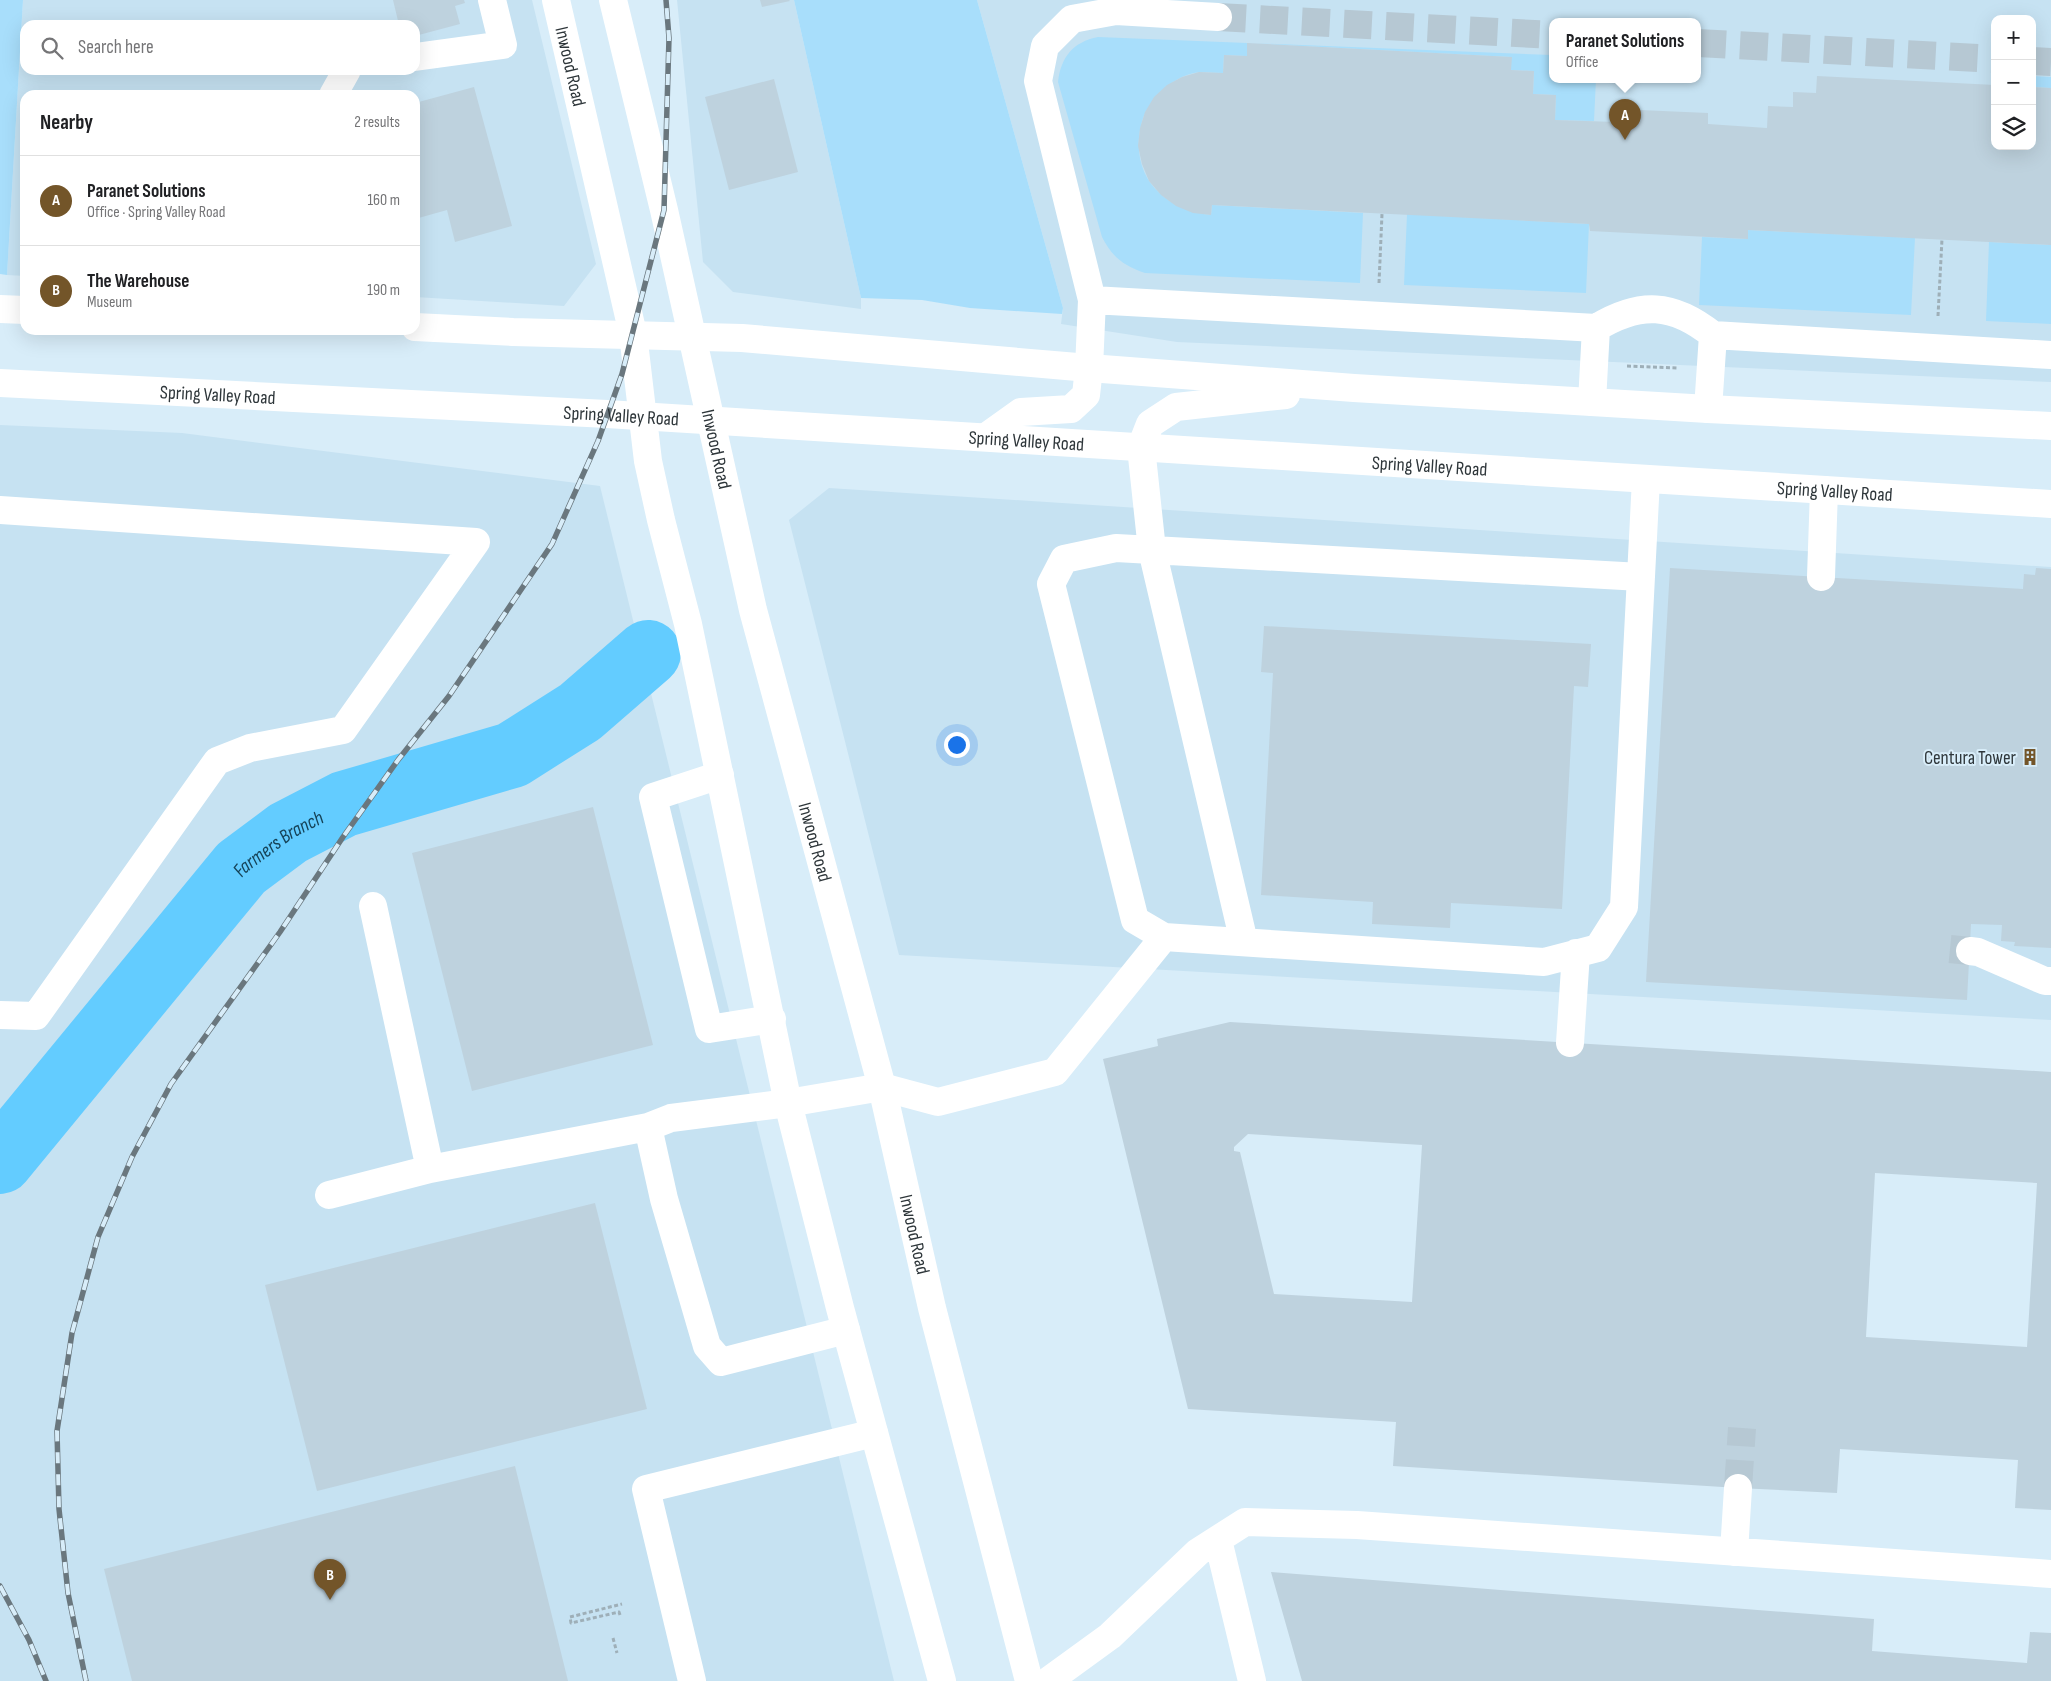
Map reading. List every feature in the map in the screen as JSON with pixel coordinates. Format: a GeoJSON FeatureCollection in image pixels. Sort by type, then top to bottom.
{"type":"FeatureCollection","features":[{"type":"Feature","properties":{"kind":"main road"},"geometry":{"type":"LineString","coordinates":[[420,57],[503,45],[492,0]]}},
{"type":"Feature","properties":{"kind":"main road","name":"Inwood Road"},"geometry":{"type":"LineString","coordinates":[[556,0],[633,334],[650,469],[688,624],[772,1019],[788,1103],[937,1680]]}},
{"type":"Feature","properties":{"kind":"main road","name":"Inwood Road"},"geometry":{"type":"LineString","coordinates":[[613,0],[692,337],[753,610],[882,1087],[932,1308],[1029,1681]]}},
{"type":"Feature","properties":{"kind":"main road"},"geometry":{"type":"LineString","coordinates":[[986,437],[1020,412],[1071,409],[1086,395],[1092,300],[1038,81],[1045,46],[1072,19],[1116,11],[1218,17]]}},
{"type":"Feature","properties":{"kind":"main road"},"geometry":{"type":"LineString","coordinates":[[336,90],[344,75]]}},
{"type":"Feature","properties":{"kind":"main road"},"geometry":{"type":"LineString","coordinates":[[1092,300],[1596,328],[1614,317],[1633,311],[1654,309],[1676,312],[1696,321],[1713,335],[2051,355]]}},
{"type":"Feature","properties":{"kind":"main road"},"geometry":{"type":"LineString","coordinates":[[0,309],[20,310]]}},
{"type":"Feature","properties":{"kind":"main road"},"geometry":{"type":"LineString","coordinates":[[420,327],[513,332],[742,338],[1089,368],[1354,388],[1708,409],[2051,426]]}},
{"type":"Feature","properties":{"kind":"main road"},"geometry":{"type":"LineString","coordinates":[[1592,402],[1596,328]]}},
{"type":"Feature","properties":{"kind":"main road"},"geometry":{"type":"LineString","coordinates":[[1708,409],[1713,335]]}},
{"type":"Feature","properties":{"kind":"main road","name":"Spring Valley Road"},"geometry":{"type":"LineString","coordinates":[[0,383],[380,401],[2051,504]]}},
{"type":"Feature","properties":{"kind":"main road"},"geometry":{"type":"LineString","coordinates":[[1244,942],[1152,550],[1141,447],[1150,424],[1176,407],[1354,388]]}},
{"type":"Feature","properties":{"kind":"main road"},"geometry":{"type":"LineString","coordinates":[[1641,577],[1116,548],[1064,559],[1051,584],[1134,920],[1164,937],[1544,962],[1598,948],[1624,907],[1641,577],[1646,479]]}},
{"type":"Feature","properties":{"kind":"main road"},"geometry":{"type":"LineString","coordinates":[[1821,577],[1824,490]]}},
{"type":"Feature","properties":{"kind":"main road"},"geometry":{"type":"LineString","coordinates":[[0,510],[476,542],[343,730],[250,748],[217,761],[36,1016],[0,1015]]}},
{"type":"Feature","properties":{"kind":"main road"},"geometry":{"type":"LineString","coordinates":[[720,775],[653,796],[709,1030],[772,1019]]}},
{"type":"Feature","properties":{"kind":"main road"},"geometry":{"type":"LineString","coordinates":[[372,906],[430,1169]]}},
{"type":"Feature","properties":{"kind":"main road"},"geometry":{"type":"LineString","coordinates":[[329,1195],[430,1169],[648,1128],[671,1118],[788,1103],[882,1087],[938,1102],[1055,1072],[1164,937]]}},
{"type":"Feature","properties":{"kind":"main road"},"geometry":{"type":"LineString","coordinates":[[1970,951],[1978,952],[2045,981],[2051,981]]}},
{"type":"Feature","properties":{"kind":"main road"},"geometry":{"type":"LineString","coordinates":[[1570,1043],[1576,954]]}},
{"type":"Feature","properties":{"kind":"main road"},"geometry":{"type":"LineString","coordinates":[[648,1128],[664,1199],[707,1346],[722,1362],[846,1330]]}},
{"type":"Feature","properties":{"kind":"main road"},"geometry":{"type":"LineString","coordinates":[[692,1681],[646,1489],[874,1433]]}},
{"type":"Feature","properties":{"kind":"main road"},"geometry":{"type":"LineString","coordinates":[[1734,1552],[1738,1488]]}},
{"type":"Feature","properties":{"kind":"main road"},"geometry":{"type":"LineString","coordinates":[[1048,1681],[1110,1636],[1198,1552],[1245,1522],[1348,1524],[2051,1574]]}},
{"type":"Feature","properties":{"kind":"main road"},"geometry":{"type":"LineString","coordinates":[[1218,1540],[1252,1681]]}},
{"type":"Feature","properties":{"kind":"path"},"geometry":{"type":"LineString","coordinates":[[1626,366],[1681,368]]}},
{"type":"Feature","properties":{"kind":"path"},"geometry":{"type":"LineString","coordinates":[[620,1615],[619,1612],[571,1623],[570,1617],[622,1604]]}},
{"type":"Feature","properties":{"kind":"path"},"geometry":{"type":"LineString","coordinates":[[613,1638],[617,1653]]}},
{"type":"Feature","properties":{"kind":"shaded area"},"geometry":{"type":"Polygon","coordinates":[[[0,0],[23,0],[22,20],[20,20],[20,52],[7,275],[0,274],[0,0]]]}},
{"type":"Feature","properties":{"kind":"shaded area"},"geometry":{"type":"Polygon","coordinates":[[[23,0],[532,0],[596,264],[564,306],[420,297],[420,90],[20,90],[20,276],[7,275],[20,52],[20,75],[420,75],[420,20],[22,20],[23,0]]]}},
{"type":"Feature","properties":{"kind":"shaded area"},"geometry":{"type":"Polygon","coordinates":[[[677,0],[794,0],[861,298],[861,309],[733,292],[703,262],[677,0]]]}},
{"type":"Feature","properties":{"kind":"shaded area"},"geometry":{"type":"Polygon","coordinates":[[[794,0],[977,0],[1063,308],[1062,314],[970,308],[922,300],[861,298],[794,0]]]}},
{"type":"Feature","properties":{"kind":"shaded area"},"geometry":{"type":"Polygon","coordinates":[[[977,0],[2051,0],[2051,382],[1177,342],[1061,324],[1063,308],[977,0]]]}},
{"type":"Feature","properties":{"kind":"shaded area"},"geometry":{"type":"Polygon","coordinates":[[[1098,37],[1549,55],[1549,83],[1596,83],[1594,121],[1555,120],[1556,95],[1533,94],[1534,71],[1511,70],[1511,57],[1248,43],[1247,56],[1224,55],[1223,73],[1200,72],[1182,77],[1166,87],[1147,109],[1139,134],[1139,153],[1149,181],[1169,200],[1181,207],[1211,215],[1212,205],[1363,213],[1360,283],[1145,273],[1119,260],[1102,237],[1058,82],[1065,58],[1075,47],[1089,39],[1098,37]]]}},
{"type":"Feature","properties":{"kind":"shaded area"},"geometry":{"type":"Polygon","coordinates":[[[2036,76],[2051,77],[2051,88],[2036,87],[2036,76]]]}},
{"type":"Feature","properties":{"kind":"shaded area"},"geometry":{"type":"Polygon","coordinates":[[[1407,214],[1589,224],[1586,293],[1404,285],[1407,214]]]}},
{"type":"Feature","properties":{"kind":"shaded area"},"geometry":{"type":"Polygon","coordinates":[[[1748,230],[1915,238],[1911,315],[1699,305],[1702,237],[1748,239],[1748,230]]]}},
{"type":"Feature","properties":{"kind":"shaded area"},"geometry":{"type":"Polygon","coordinates":[[[1989,242],[2051,245],[2051,324],[1986,321],[1989,242]]]}},
{"type":"Feature","properties":{"kind":"shaded area"},"geometry":{"type":"Polygon","coordinates":[[[0,425],[182,433],[600,486],[894,1681],[0,1681],[0,425]]]}},
{"type":"Feature","properties":{"kind":"shaded area"},"geometry":{"type":"Polygon","coordinates":[[[829,488],[2051,567],[2051,1020],[899,955],[789,520],[829,488]]]}},
{"type":"Feature","properties":{"kind":"building"},"geometry":{"type":"Polygon","coordinates":[[[393,0],[464,0],[465,3],[455,6],[460,24],[420,35],[420,20],[398,20],[393,0]]]}},
{"type":"Feature","properties":{"kind":"building"},"geometry":{"type":"Polygon","coordinates":[[[760,0],[789,0],[790,1],[762,7],[760,0]]]}},
{"type":"Feature","properties":{"kind":"building"},"geometry":{"type":"Polygon","coordinates":[[[1247,43],[1512,57],[1511,70],[1534,71],[1533,94],[1556,95],[1555,120],[1616,122],[1617,109],[1708,113],[1708,124],[1767,128],[1768,106],[1793,107],[1793,92],[1816,93],[1817,76],[1991,85],[1991,150],[2036,150],[2036,87],[2051,88],[2051,245],[1748,230],[1748,239],[1590,231],[1589,224],[1212,205],[1211,215],[1193,213],[1176,206],[1161,195],[1149,181],[1142,164],[1138,146],[1140,128],[1145,112],[1154,97],[1167,85],[1182,77],[1199,72],[1223,73],[1224,55],[1247,56],[1247,43]]]}},
{"type":"Feature","properties":{"kind":"building"},"geometry":{"type":"Polygon","coordinates":[[[774,79],[798,172],[729,190],[705,97],[774,79]]]}},
{"type":"Feature","properties":{"kind":"building"},"geometry":{"type":"Polygon","coordinates":[[[474,87],[512,226],[455,242],[447,210],[420,218],[420,102],[474,87]]]}},
{"type":"Feature","properties":{"kind":"building"},"geometry":{"type":"Polygon","coordinates":[[[1670,568],[2023,589],[2024,574],[2035,575],[2036,568],[2051,569],[2051,948],[2014,946],[2015,942],[2001,941],[2002,925],[1971,924],[1967,1000],[1646,982],[1670,568]]]}},
{"type":"Feature","properties":{"kind":"building"},"geometry":{"type":"Polygon","coordinates":[[[1264,626],[1591,644],[1588,687],[1574,686],[1562,909],[1451,903],[1450,928],[1372,924],[1373,902],[1261,895],[1273,673],[1261,672],[1264,626]]]}},
{"type":"Feature","properties":{"kind":"building"},"geometry":{"type":"Polygon","coordinates":[[[593,807],[653,1045],[472,1091],[412,853],[593,807]]]}},
{"type":"Feature","properties":{"kind":"building"},"geometry":{"type":"Polygon","coordinates":[[[1230,1022],[2051,1072],[2051,1510],[2015,1508],[2018,1460],[1840,1449],[1837,1493],[1738,1488],[1393,1466],[1396,1422],[1188,1409],[1103,1059],[1158,1046],[1157,1039],[1230,1022]],[[1248,1134],[1234,1147],[1234,1151],[1240,1152],[1274,1294],[1412,1302],[1422,1145],[1248,1134]],[[1875,1173],[1866,1337],[2027,1347],[2037,1183],[1875,1173]]]}},
{"type":"Feature","properties":{"kind":"building"},"geometry":{"type":"Polygon","coordinates":[[[595,1203],[647,1409],[317,1491],[265,1285],[595,1203]]]}},
{"type":"Feature","properties":{"kind":"building"},"geometry":{"type":"Polygon","coordinates":[[[515,1466],[568,1681],[132,1681],[104,1569],[515,1466]]]}},
{"type":"Feature","properties":{"kind":"building"},"geometry":{"type":"Polygon","coordinates":[[[1271,1572],[1874,1619],[1872,1651],[2027,1663],[2030,1632],[2051,1633],[2051,1681],[1302,1681],[1271,1572]]]}},
{"type":"Feature","properties":{"kind":"waterway","name":"Farmers Branch"},"geometry":{"type":"LineString","coordinates":[[0,1161],[241,868],[288,833],[344,804],[512,755],[580,712],[648,653]]}},
{"type":"Feature","properties":{"kind":"tunnel"},"geometry":{"type":"LineString","coordinates":[[1218,17],[1549,35]]}},
{"type":"Feature","properties":{"kind":"tunnel"},"geometry":{"type":"LineString","coordinates":[[1701,43],[1991,59]]}},
{"type":"Feature","properties":{"kind":"tunnel"},"geometry":{"type":"LineString","coordinates":[[2036,61],[2051,62]]}},
{"type":"Feature","properties":{"kind":"tunnel"},"geometry":{"type":"LineString","coordinates":[[1950,949],[1970,951]]}},
{"type":"Feature","properties":{"kind":"tunnel"},"geometry":{"type":"LineString","coordinates":[[1738,1488],[1742,1428]]}},
{"type":"Feature","properties":{"kind":"railway"},"geometry":{"type":"LineString","coordinates":[[86,1681],[68,1593],[59,1509],[57,1431],[72,1333],[98,1237],[132,1157],[171,1084],[280,932],[343,837],[398,760],[449,696],[552,544],[598,441],[622,374],[664,210],[669,38],[666,0]]}},
{"type":"Feature","properties":{"kind":"railway"},"geometry":{"type":"LineString","coordinates":[[0,1586],[29,1640],[46,1681]]}},
{"type":"Feature","properties":{"kind":"place","name":"Paranet Solutions"},"geometry":{"type":"Point","coordinates":[1625,140]}},
{"type":"Feature","properties":{"kind":"place","name":"Centura Tower"},"geometry":{"type":"Point","coordinates":[2030,757]}},
{"type":"Feature","properties":{"kind":"place","name":"The Warehouse"},"geometry":{"type":"Point","coordinates":[330,1600]}}]}
